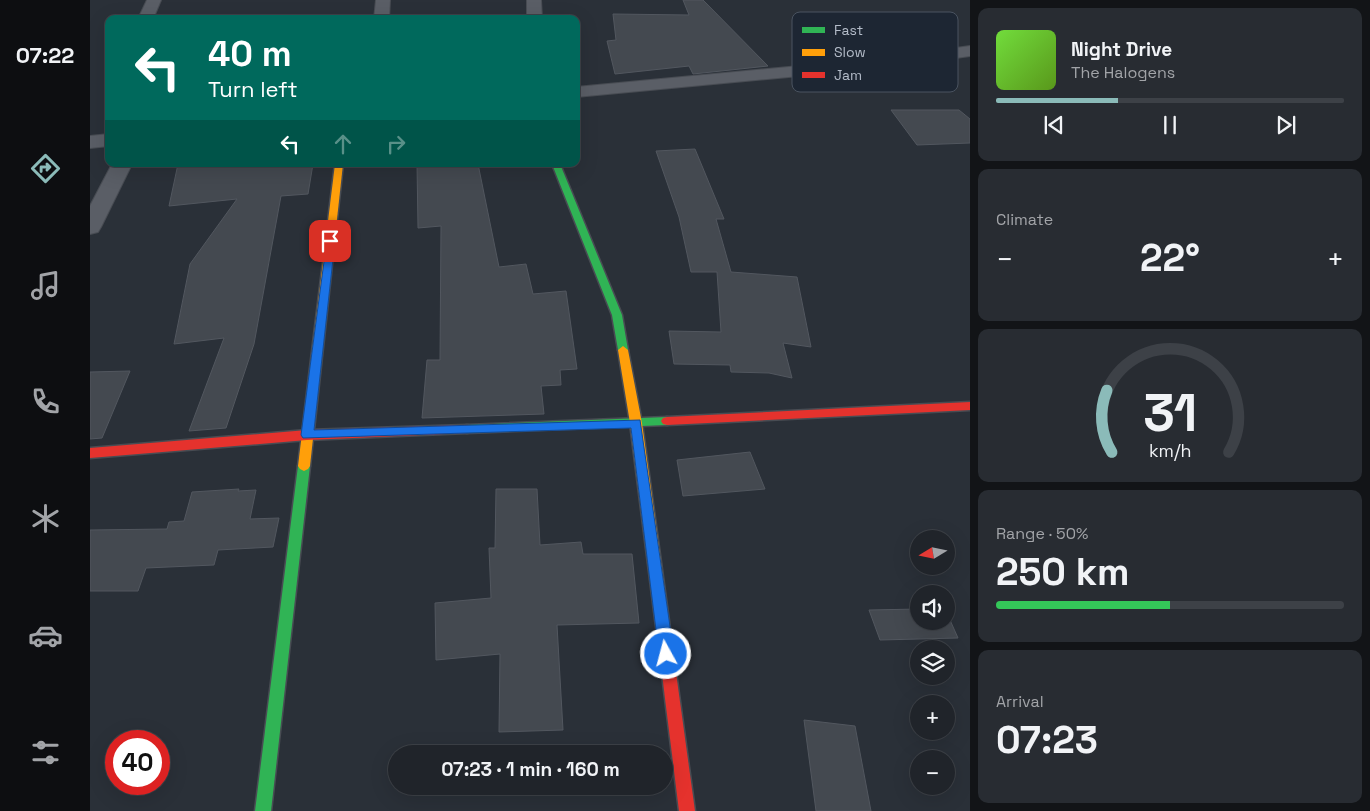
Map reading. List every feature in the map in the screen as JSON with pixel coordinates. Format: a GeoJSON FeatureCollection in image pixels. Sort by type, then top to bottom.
{"type":"FeatureCollection","features":[{"type":"Feature","properties":{"kind":"street"},"geometry":{"type":"LineString","coordinates":[[147,15],[154,0]]}},
{"type":"Feature","properties":{"kind":"street"},"geometry":{"type":"LineString","coordinates":[[381,15],[383,0]]}},
{"type":"Feature","properties":{"kind":"street"},"geometry":{"type":"LineString","coordinates":[[534,0],[535,15]]}},
{"type":"Feature","properties":{"kind":"street"},"geometry":{"type":"LineString","coordinates":[[958,60],[970,68]]}},
{"type":"Feature","properties":{"kind":"street"},"geometry":{"type":"LineString","coordinates":[[580,92],[792,72]]}},
{"type":"Feature","properties":{"kind":"street"},"geometry":{"type":"LineString","coordinates":[[90,142],[105,140]]}},
{"type":"Feature","properties":{"kind":"street"},"geometry":{"type":"LineString","coordinates":[[90,227],[120,167]]}},
{"type":"Feature","properties":{"kind":"street"},"geometry":{"type":"LineString","coordinates":[[263,811],[339,167]]}},
{"type":"Feature","properties":{"kind":"street"},"geometry":{"type":"LineString","coordinates":[[557,167],[617,314],[636,423],[687,811]]}},
{"type":"Feature","properties":{"kind":"street"},"geometry":{"type":"LineString","coordinates":[[90,453],[307,435],[636,423],[970,406]]}},
{"type":"Feature","properties":{"kind":"building"},"geometry":{"type":"Polygon","coordinates":[[[683,0],[703,0],[768,66],[693,74],[689,66],[615,74],[607,41],[616,40],[613,14],[689,15],[683,0]]]}},
{"type":"Feature","properties":{"kind":"building"},"geometry":{"type":"Polygon","coordinates":[[[891,110],[959,110],[970,119],[970,143],[917,145],[891,110]]]}},
{"type":"Feature","properties":{"kind":"building"},"geometry":{"type":"Polygon","coordinates":[[[695,149],[724,219],[716,219],[731,272],[797,277],[811,347],[783,343],[792,378],[769,373],[731,372],[730,365],[674,364],[669,331],[721,332],[717,272],[691,272],[679,217],[656,151],[695,149]]]}},
{"type":"Feature","properties":{"kind":"building"},"geometry":{"type":"Polygon","coordinates":[[[177,167],[312,167],[308,194],[281,196],[254,344],[226,428],[189,431],[224,338],[174,344],[190,264],[237,199],[169,206],[177,167]]]}},
{"type":"Feature","properties":{"kind":"building"},"geometry":{"type":"Polygon","coordinates":[[[417,167],[479,167],[499,267],[526,264],[533,294],[566,291],[577,369],[560,370],[561,385],[541,386],[544,414],[422,418],[427,360],[440,360],[441,226],[418,228],[417,167]]]}},
{"type":"Feature","properties":{"kind":"building"},"geometry":{"type":"Polygon","coordinates":[[[130,371],[102,438],[90,439],[90,372],[130,371]]]}},
{"type":"Feature","properties":{"kind":"building"},"geometry":{"type":"Polygon","coordinates":[[[750,452],[765,489],[683,496],[677,460],[750,452]]]}},
{"type":"Feature","properties":{"kind":"building"},"geometry":{"type":"Polygon","coordinates":[[[239,489],[238,491],[256,490],[250,519],[279,518],[273,547],[218,550],[214,565],[146,568],[138,591],[90,591],[90,530],[167,529],[169,522],[184,521],[192,492],[239,489]]]}},
{"type":"Feature","properties":{"kind":"building"},"geometry":{"type":"Polygon","coordinates":[[[496,489],[537,489],[540,545],[581,542],[583,554],[632,554],[639,623],[557,625],[563,730],[499,732],[500,654],[436,660],[435,603],[491,598],[489,548],[495,548],[496,489]]]}},
{"type":"Feature","properties":{"kind":"building"},"geometry":{"type":"Polygon","coordinates":[[[910,609],[910,630],[954,630],[958,638],[880,640],[869,610],[910,609]]]}},
{"type":"Feature","properties":{"kind":"building"},"geometry":{"type":"Polygon","coordinates":[[[804,720],[855,726],[871,811],[816,811],[804,720]]]}},
{"type":"Feature","properties":{"kind":"traffic: fast"},"geometry":{"type":"LineString","coordinates":[[557,167],[617,315],[623,350]]}},
{"type":"Feature","properties":{"kind":"traffic: fast"},"geometry":{"type":"LineString","coordinates":[[467,429],[667,421]]}},
{"type":"Feature","properties":{"kind":"traffic: fast"},"geometry":{"type":"LineString","coordinates":[[263,811],[304,466]]}},
{"type":"Feature","properties":{"kind":"traffic: slow"},"geometry":{"type":"LineString","coordinates":[[304,466],[339,167]]}},
{"type":"Feature","properties":{"kind":"traffic: slow"},"geometry":{"type":"LineString","coordinates":[[623,350],[636,423],[667,658]]}},
{"type":"Feature","properties":{"kind":"traffic: jam"},"geometry":{"type":"LineString","coordinates":[[667,421],[970,406]]}},
{"type":"Feature","properties":{"kind":"traffic: jam"},"geometry":{"type":"LineString","coordinates":[[90,453],[307,435],[467,429]]}},
{"type":"Feature","properties":{"kind":"traffic: jam"},"geometry":{"type":"LineString","coordinates":[[667,658],[687,811]]}},
{"type":"Feature","properties":{"kind":"route"},"geometry":{"type":"LineString","coordinates":[[330,241],[307,435],[636,423],[666,654]]}}]}
